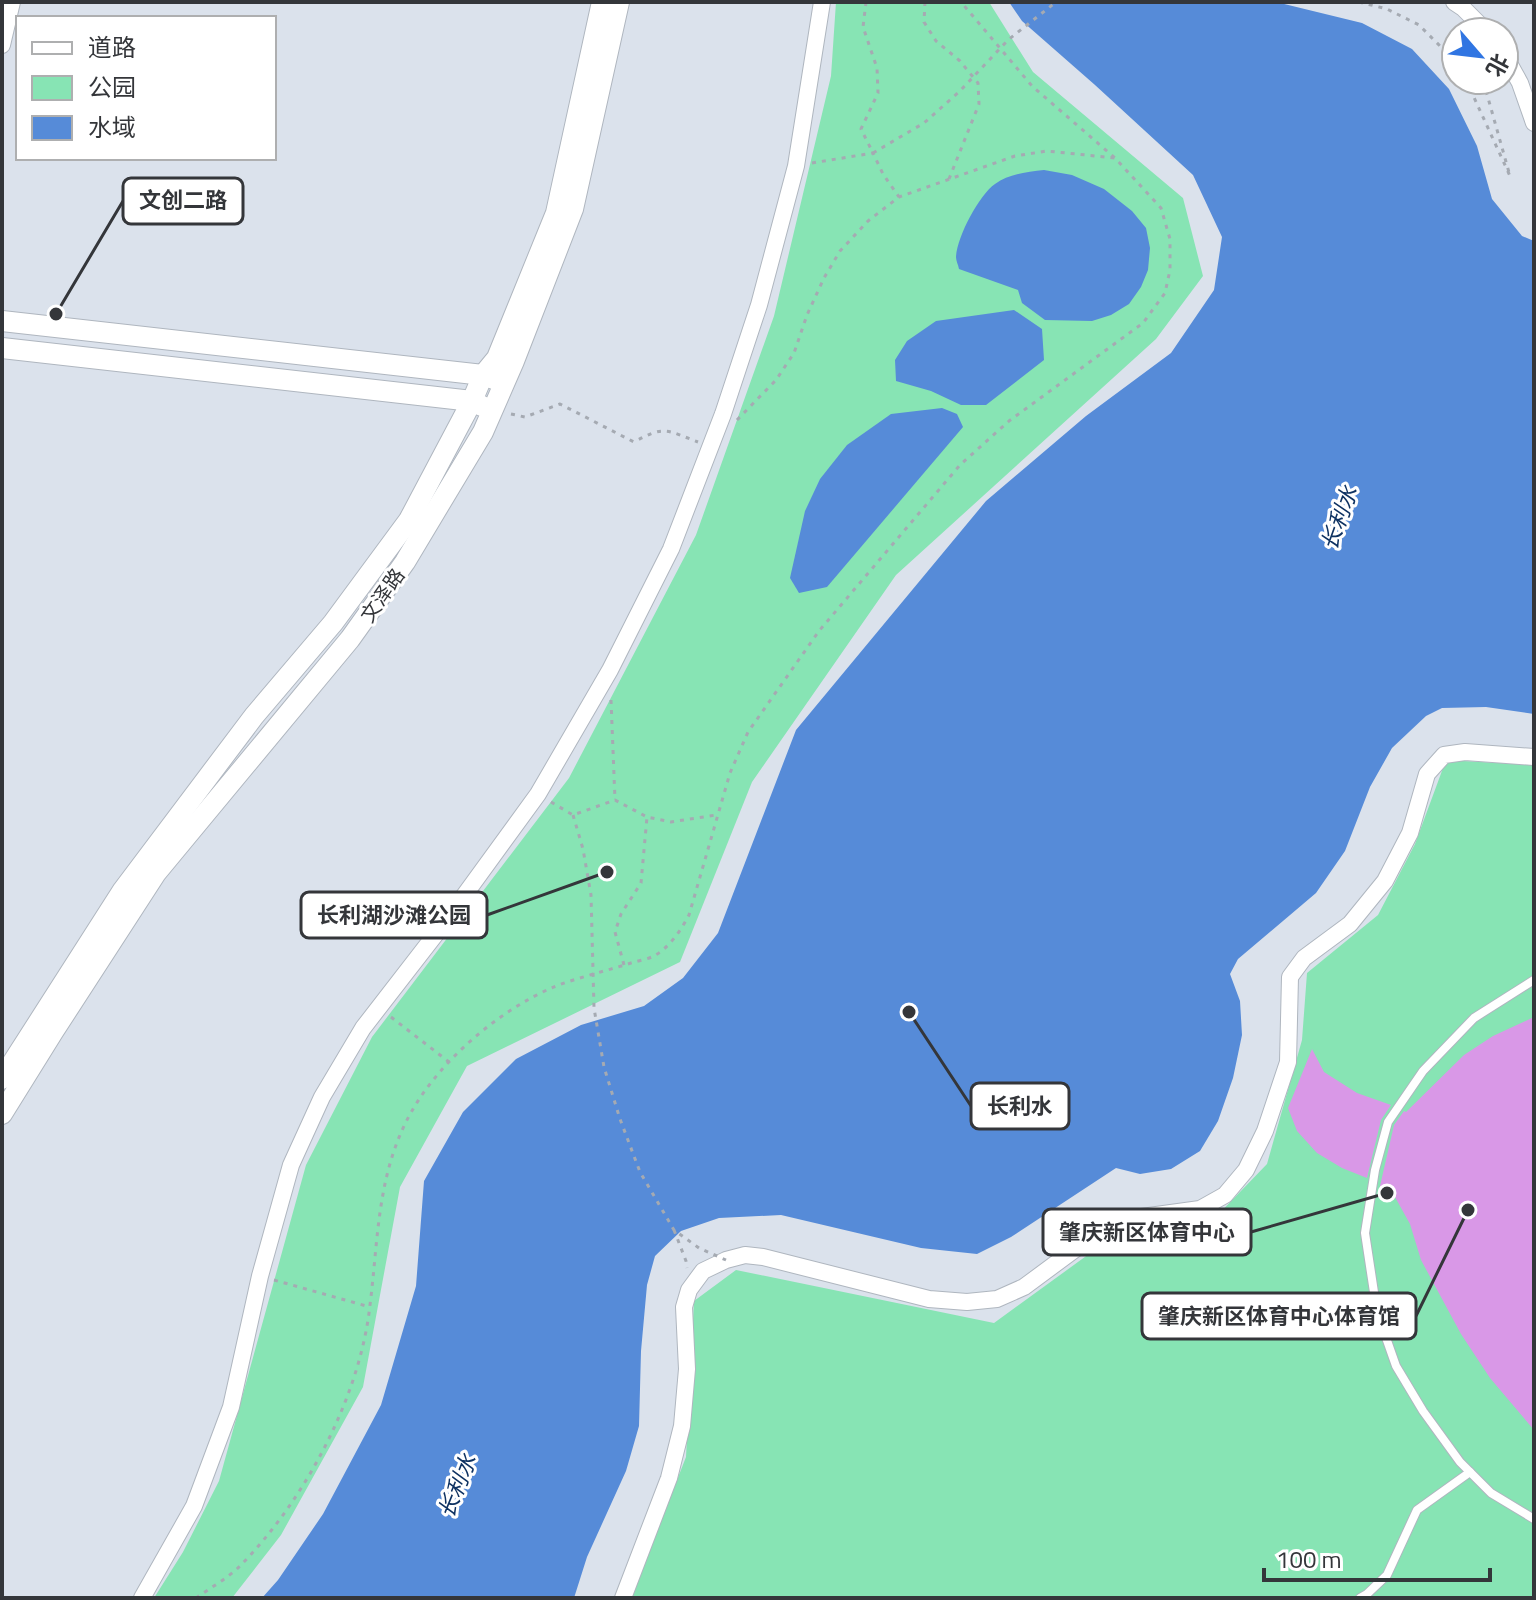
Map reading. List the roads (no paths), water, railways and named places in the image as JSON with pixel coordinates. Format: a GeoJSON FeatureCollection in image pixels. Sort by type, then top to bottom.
{"type":"FeatureCollection","features":[{"type":"Feature","properties":{"kind":"street"},"geometry":{"type":"LineString","coordinates":[[2,45],[12,2]]}},
{"type":"Feature","properties":{"kind":"street","name":"文泽路"},"geometry":{"type":"LineString","coordinates":[[2,1079],[123,890],[254,716],[333,623],[409,520],[483,375],[497,358],[556,213],[602,2]]}},
{"type":"Feature","properties":{"kind":"street","name":"文泽路"},"geometry":{"type":"LineString","coordinates":[[2,1114],[156,873],[350,639],[405,562],[483,432],[573,209],[619,2]]}},
{"type":"Feature","properties":{"kind":"street"},"geometry":{"type":"LineString","coordinates":[[142,1598],[194,1506],[226,1421],[260,1276],[291,1165],[322,1097],[363,1028],[538,794],[610,670],[671,549],[711,447],[759,305],[796,166],[822,2]]}},
{"type":"Feature","properties":{"kind":"street"},"geometry":{"type":"LineString","coordinates":[[1454,2],[1469,16]]}},
{"type":"Feature","properties":{"kind":"street"},"geometry":{"type":"LineString","coordinates":[[1520,83],[1534,123]]}},
{"type":"Feature","properties":{"kind":"street"},"geometry":{"type":"LineString","coordinates":[[2,321],[483,375],[504,381]]}},
{"type":"Feature","properties":{"kind":"street"},"geometry":{"type":"LineString","coordinates":[[2,348],[472,401],[491,410]]}},
{"type":"Feature","properties":{"kind":"street"},"geometry":{"type":"LineString","coordinates":[[623,1598],[669,1478],[682,1426],[687,1369],[684,1307],[689,1290],[703,1271],[745,1255],[929,1299],[967,1302],[997,1299],[1024,1287],[1097,1233],[1120,1220],[1200,1209],[1225,1195],[1246,1170],[1265,1131],[1288,1062],[1290,977],[1304,958],[1350,924],[1385,881],[1410,833],[1427,774],[1444,755],[1465,752],[1534,757]]}},
{"type":"Feature","properties":{"kind":"lane"},"geometry":{"type":"LineString","coordinates":[[1534,980],[1474,1018],[1423,1071],[1388,1122],[1375,1170],[1365,1233],[1377,1312],[1396,1366],[1423,1411],[1460,1462],[1491,1493],[1534,1519]]}},
{"type":"Feature","properties":{"kind":"lane"},"geometry":{"type":"LineString","coordinates":[[1360,1598],[1387,1575],[1417,1510],[1470,1472]]}},
{"type":"Feature","properties":{"kind":"water"},"geometry":{"type":"Polygon","coordinates":[[[1009,2],[1276,2],[1362,23],[1412,49],[1440,79],[1440,96],[1452,96],[1477,146],[1492,199],[1522,236],[1534,241],[1534,714],[1486,707],[1442,708],[1426,716],[1392,748],[1370,787],[1345,851],[1316,893],[1238,959],[1230,974],[1240,1001],[1242,1035],[1233,1078],[1218,1121],[1200,1151],[1171,1169],[1140,1174],[1116,1168],[1011,1237],[977,1254],[921,1248],[781,1215],[719,1218],[681,1231],[655,1256],[647,1285],[639,1426],[626,1471],[587,1557],[574,1598],[262,1598],[323,1514],[381,1405],[416,1286],[424,1181],[463,1112],[516,1059],[581,1025],[644,1006],[683,978],[718,933],[796,730],[986,501],[1086,416],[1171,353],[1214,290],[1222,237],[1193,175],[1022,21],[1009,2]]]}},
{"type":"Feature","properties":{"kind":"water"},"geometry":{"type":"Polygon","coordinates":[[[1044,170],[1072,175],[1104,189],[1132,211],[1146,228],[1150,248],[1148,270],[1129,304],[1111,315],[1092,321],[1045,320],[1022,303],[1018,290],[959,269],[956,257],[960,239],[989,189],[1012,176],[1044,170]]]}},
{"type":"Feature","properties":{"kind":"water"},"geometry":{"type":"Polygon","coordinates":[[[1014,310],[1042,329],[1044,360],[986,405],[961,405],[931,391],[896,381],[895,360],[907,341],[936,321],[1014,310]]]}},
{"type":"Feature","properties":{"kind":"water"},"geometry":{"type":"Polygon","coordinates":[[[942,408],[957,414],[963,427],[827,587],[799,593],[790,578],[805,511],[820,479],[847,445],[891,414],[942,408]]]}},
{"type":"Feature","properties":{"kind":"place","name":"文创二路"},"geometry":{"type":"Point","coordinates":[56,314]}},
{"type":"Feature","properties":{"kind":"place","name":"长利湖沙滩公园"},"geometry":{"type":"Point","coordinates":[607,872]}},
{"type":"Feature","properties":{"kind":"place","name":"长利水"},"geometry":{"type":"Point","coordinates":[909,1012]}},
{"type":"Feature","properties":{"kind":"place","name":"肇庆新区体育中心"},"geometry":{"type":"Point","coordinates":[1387,1193]}},
{"type":"Feature","properties":{"kind":"place","name":"肇庆新区体育中心体育馆"},"geometry":{"type":"Point","coordinates":[1468,1210]}}]}
